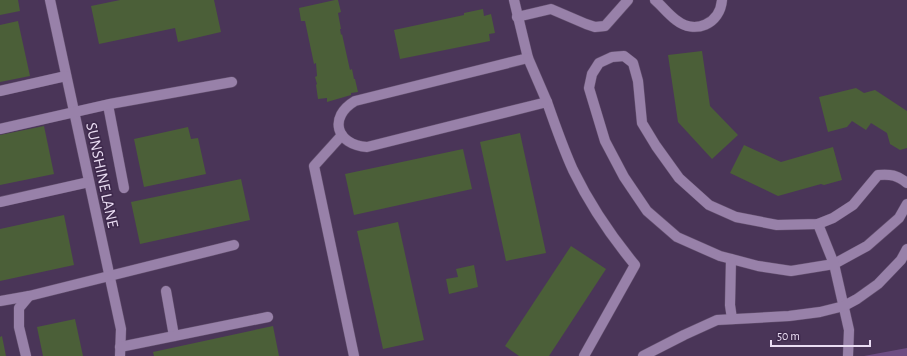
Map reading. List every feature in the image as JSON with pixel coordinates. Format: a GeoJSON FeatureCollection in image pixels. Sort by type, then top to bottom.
{"type":"FeatureCollection","features":[{"type":"Feature","properties":{"kind":"street","name":"SUNSHINE LANE"},"geometry":{"type":"LineString","coordinates":[[50,0],[121,329],[120,351]]}},
{"type":"Feature","properties":{"kind":"street"},"geometry":{"type":"LineString","coordinates":[[514,0],[528,58],[573,169],[585,193],[604,224],[635,265],[584,356]]}},
{"type":"Feature","properties":{"kind":"street"},"geometry":{"type":"LineString","coordinates":[[517,17],[551,9],[586,24],[596,27],[605,26],[628,0]]}},
{"type":"Feature","properties":{"kind":"street"},"geometry":{"type":"LineString","coordinates":[[655,0],[677,21],[689,26],[701,27],[710,22],[720,11],[722,0]]}},
{"type":"Feature","properties":{"kind":"street"},"geometry":{"type":"LineString","coordinates":[[907,183],[900,177],[890,174],[878,175],[853,205],[833,218],[818,224],[777,225],[736,217],[709,205],[679,178],[656,146],[642,123],[638,81],[633,63],[624,56],[612,57],[599,63],[592,74],[589,88],[605,141],[624,177],[647,211],[677,237],[720,256],[758,266],[791,271],[834,264],[867,246],[899,218],[907,204]]}},
{"type":"Feature","properties":{"kind":"street"},"geometry":{"type":"LineString","coordinates":[[528,58],[355,101],[346,106],[340,117],[339,127],[342,135],[356,146],[367,147],[547,102]]}},
{"type":"Feature","properties":{"kind":"street"},"geometry":{"type":"LineString","coordinates":[[0,91],[66,76]]}},
{"type":"Feature","properties":{"kind":"street"},"geometry":{"type":"LineString","coordinates":[[0,128],[108,105],[232,82]]}},
{"type":"Feature","properties":{"kind":"street"},"geometry":{"type":"LineString","coordinates":[[108,105],[124,188]]}},
{"type":"Feature","properties":{"kind":"street"},"geometry":{"type":"LineString","coordinates":[[342,135],[314,166],[354,356]]}},
{"type":"Feature","properties":{"kind":"street"},"geometry":{"type":"LineString","coordinates":[[0,202],[89,182]]}},
{"type":"Feature","properties":{"kind":"street"},"geometry":{"type":"LineString","coordinates":[[818,224],[834,264],[844,306],[849,330],[848,356]]}},
{"type":"Feature","properties":{"kind":"street"},"geometry":{"type":"LineString","coordinates":[[0,301],[29,296],[234,245]]}},
{"type":"Feature","properties":{"kind":"street"},"geometry":{"type":"LineString","coordinates":[[643,356],[717,320],[789,316],[820,312],[844,306],[878,284],[901,260],[907,250]]}},
{"type":"Feature","properties":{"kind":"street"},"geometry":{"type":"LineString","coordinates":[[731,259],[730,305],[732,319]]}},
{"type":"Feature","properties":{"kind":"street"},"geometry":{"type":"LineString","coordinates":[[166,291],[174,336]]}},
{"type":"Feature","properties":{"kind":"street"},"geometry":{"type":"LineString","coordinates":[[26,356],[19,327],[19,308],[29,296]]}},
{"type":"Feature","properties":{"kind":"street"},"geometry":{"type":"LineString","coordinates":[[120,351],[174,336],[268,317]]}},
{"type":"Feature","properties":{"kind":"shaded area"},"geometry":{"type":"Polygon","coordinates":[[[907,348],[907,356],[864,356],[907,348]]]}},
{"type":"Feature","properties":{"kind":"building"},"geometry":{"type":"Polygon","coordinates":[[[0,0],[18,0],[20,11],[0,15],[0,0]]]}},
{"type":"Feature","properties":{"kind":"building"},"geometry":{"type":"Polygon","coordinates":[[[120,0],[214,0],[221,32],[178,42],[175,28],[99,44],[91,6],[120,0]]]}},
{"type":"Feature","properties":{"kind":"building"},"geometry":{"type":"Polygon","coordinates":[[[338,0],[341,12],[338,13],[341,35],[342,34],[350,70],[352,69],[358,92],[327,102],[327,98],[318,99],[315,77],[317,76],[316,63],[314,64],[305,21],[301,21],[299,8],[338,0]]]}},
{"type":"Feature","properties":{"kind":"building"},"geometry":{"type":"Polygon","coordinates":[[[483,9],[484,16],[491,14],[495,33],[489,34],[490,41],[400,59],[394,30],[464,15],[464,13],[483,9]]]}},
{"type":"Feature","properties":{"kind":"building"},"geometry":{"type":"Polygon","coordinates":[[[18,21],[30,76],[0,82],[0,25],[18,21]]]}},
{"type":"Feature","properties":{"kind":"building"},"geometry":{"type":"Polygon","coordinates":[[[702,51],[710,106],[738,135],[712,159],[678,122],[668,55],[702,51]]]}},
{"type":"Feature","properties":{"kind":"building"},"geometry":{"type":"Polygon","coordinates":[[[856,88],[864,93],[875,90],[907,111],[907,148],[900,150],[890,144],[887,133],[871,123],[866,130],[852,121],[847,127],[828,132],[819,97],[856,88]]]}},
{"type":"Feature","properties":{"kind":"building"},"geometry":{"type":"Polygon","coordinates":[[[44,126],[54,174],[0,185],[0,135],[44,126]]]}},
{"type":"Feature","properties":{"kind":"building"},"geometry":{"type":"Polygon","coordinates":[[[188,127],[191,139],[198,138],[206,174],[144,187],[134,139],[188,127]]]}},
{"type":"Feature","properties":{"kind":"building"},"geometry":{"type":"Polygon","coordinates":[[[520,133],[546,253],[506,261],[480,142],[520,133]]]}},
{"type":"Feature","properties":{"kind":"building"},"geometry":{"type":"Polygon","coordinates":[[[744,145],[781,162],[833,147],[842,180],[824,185],[821,184],[778,196],[730,173],[744,145]]]}},
{"type":"Feature","properties":{"kind":"building"},"geometry":{"type":"Polygon","coordinates":[[[463,149],[472,189],[354,215],[345,174],[463,149]]]}},
{"type":"Feature","properties":{"kind":"building"},"geometry":{"type":"Polygon","coordinates":[[[241,179],[250,220],[140,244],[131,202],[241,179]]]}},
{"type":"Feature","properties":{"kind":"building"},"geometry":{"type":"Polygon","coordinates":[[[64,215],[74,265],[0,281],[0,229],[64,215]]]}},
{"type":"Feature","properties":{"kind":"building"},"geometry":{"type":"Polygon","coordinates":[[[398,222],[424,340],[383,349],[357,231],[398,222]]]}},
{"type":"Feature","properties":{"kind":"building"},"geometry":{"type":"Polygon","coordinates":[[[571,246],[606,269],[549,356],[519,356],[505,346],[571,246]]]}},
{"type":"Feature","properties":{"kind":"building"},"geometry":{"type":"Polygon","coordinates":[[[474,265],[478,287],[449,294],[446,279],[458,277],[456,269],[474,265]]]}},
{"type":"Feature","properties":{"kind":"building"},"geometry":{"type":"Polygon","coordinates":[[[75,319],[83,356],[43,356],[37,327],[75,319]]]}},
{"type":"Feature","properties":{"kind":"building"},"geometry":{"type":"Polygon","coordinates":[[[273,326],[279,356],[154,356],[153,352],[273,326]]]}},
{"type":"Feature","properties":{"kind":"building"},"geometry":{"type":"Polygon","coordinates":[[[2,336],[6,356],[0,356],[0,337],[2,336]]]}}]}
